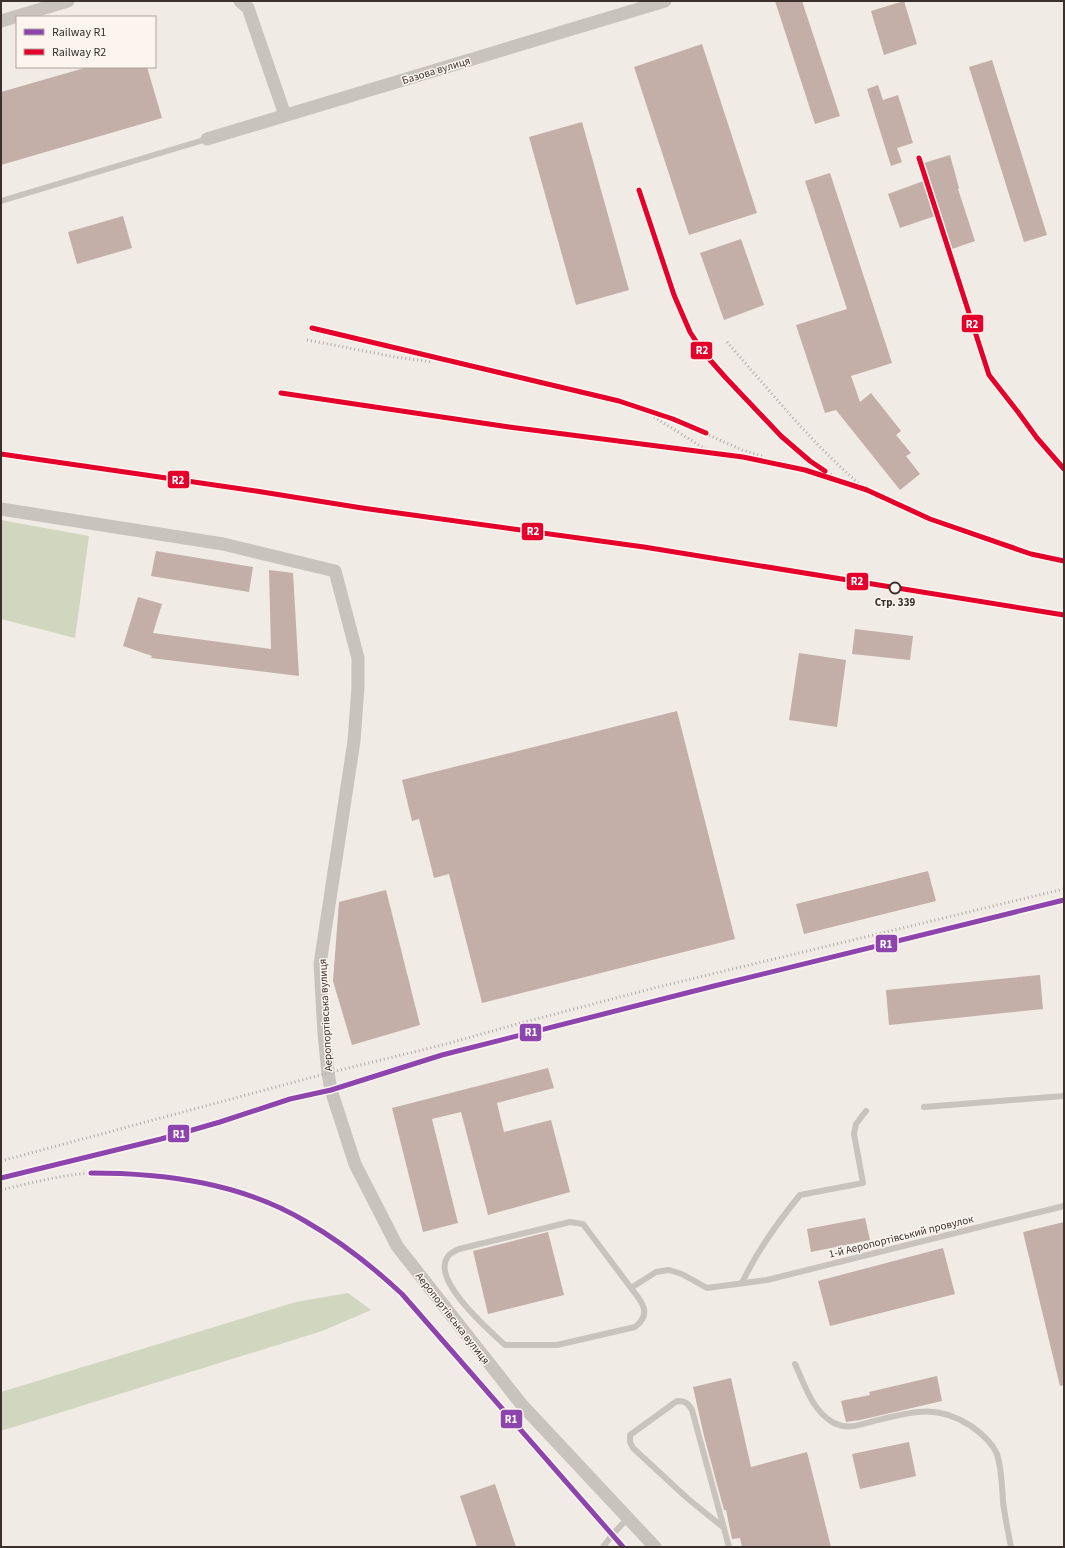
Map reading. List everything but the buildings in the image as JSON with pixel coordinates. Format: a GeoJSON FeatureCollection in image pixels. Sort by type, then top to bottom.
{"type":"FeatureCollection","features":[{"type":"Feature","properties":{"kind":"street"},"geometry":{"type":"LineString","coordinates":[[18,16],[68,1]]}},
{"type":"Feature","properties":{"kind":"street"},"geometry":{"type":"LineString","coordinates":[[240,1],[248,8],[285,115]]}},
{"type":"Feature","properties":{"kind":"street","name":"Базова вулиця"},"geometry":{"type":"LineString","coordinates":[[207,139],[665,1]]}},
{"type":"Feature","properties":{"kind":"street"},"geometry":{"type":"LineString","coordinates":[[1,21],[16,17]]}},
{"type":"Feature","properties":{"kind":"street","name":"Аеропортівська вулиця"},"geometry":{"type":"LineString","coordinates":[[1,509],[223,544],[335,571],[358,658],[354,741],[320,964],[324,1034],[331,1090],[355,1164],[397,1246],[522,1405],[655,1547]]}},
{"type":"Feature","properties":{"kind":"lane"},"geometry":{"type":"LineString","coordinates":[[1,201],[207,139]]}},
{"type":"Feature","properties":{"kind":"lane"},"geometry":{"type":"LineString","coordinates":[[924,1107],[1064,1096]]}},
{"type":"Feature","properties":{"kind":"lane"},"geometry":{"type":"LineString","coordinates":[[742,1283],[764,1242],[800,1195],[863,1183],[854,1134],[856,1124],[866,1111]]}},
{"type":"Feature","properties":{"kind":"lane","name":"1-й Аеропортівський провулок"},"geometry":{"type":"LineString","coordinates":[[631,1288],[656,1272],[669,1270],[682,1274],[707,1288],[767,1280],[1064,1206]]}},
{"type":"Feature","properties":{"kind":"lane"},"geometry":{"type":"LineString","coordinates":[[570,1222],[577,1222],[583,1224],[631,1288],[643,1305],[645,1311],[640,1323],[636,1327],[557,1345],[505,1345],[456,1294],[445,1274],[446,1258],[452,1252],[460,1249],[570,1222]]}},
{"type":"Feature","properties":{"kind":"lane"},"geometry":{"type":"LineString","coordinates":[[794,1364],[814,1405],[822,1414],[842,1426],[856,1426],[908,1413],[939,1411],[959,1418],[980,1432],[990,1443],[996,1454],[1001,1472],[1006,1525],[1011,1547]]}},
{"type":"Feature","properties":{"kind":"lane"},"geometry":{"type":"LineString","coordinates":[[724,1528],[687,1498],[633,1448],[630,1442],[630,1435],[677,1401],[684,1401],[692,1410],[724,1528],[729,1547]]}},
{"type":"Feature","properties":{"kind":"lane"},"geometry":{"type":"LineString","coordinates":[[603,1547],[628,1518]]}},
{"type":"Feature","properties":{"kind":"green space"},"geometry":{"type":"Polygon","coordinates":[[[1,520],[89,536],[75,638],[1,619],[1,520]]]}},
{"type":"Feature","properties":{"kind":"green space"},"geometry":{"type":"Polygon","coordinates":[[[348,1293],[371,1310],[322,1331],[1,1431],[1,1392],[296,1302],[348,1293]]]}},
{"type":"Feature","properties":{"kind":"railway"},"geometry":{"type":"LineString","coordinates":[[919,158],[989,375],[1037,438],[1064,469]]}},
{"type":"Feature","properties":{"kind":"railway"},"geometry":{"type":"LineString","coordinates":[[639,190],[674,295],[690,332],[703,352],[781,436],[810,461],[832,475]]}},
{"type":"Feature","properties":{"kind":"railway"},"geometry":{"type":"LineString","coordinates":[[312,328],[619,401],[673,419],[742,450],[765,457]]}},
{"type":"Feature","properties":{"kind":"railway"},"geometry":{"type":"LineString","coordinates":[[307,340],[395,357],[433,362]]}},
{"type":"Feature","properties":{"kind":"railway"},"geometry":{"type":"LineString","coordinates":[[727,342],[810,436],[864,488]]}},
{"type":"Feature","properties":{"kind":"railway"},"geometry":{"type":"LineString","coordinates":[[281,393],[509,427],[743,457],[805,470],[867,490],[930,519],[1031,554],[1064,561]]}},
{"type":"Feature","properties":{"kind":"railway"},"geometry":{"type":"LineString","coordinates":[[654,417],[710,452]]}},
{"type":"Feature","properties":{"kind":"railway"},"geometry":{"type":"LineString","coordinates":[[1,1161],[328,1073],[446,1044],[654,988],[1064,889]]}},
{"type":"Feature","properties":{"kind":"railway"},"geometry":{"type":"LineString","coordinates":[[1,1178],[161,1139],[220,1122],[290,1099],[331,1090],[442,1055],[1064,900]]}},
{"type":"Feature","properties":{"kind":"railway"},"geometry":{"type":"LineString","coordinates":[[1,1190],[79,1174],[146,1174],[174,1177],[229,1189],[255,1197],[305,1220],[331,1236],[355,1254],[402,1294],[623,1547]]}},
{"type":"Feature","properties":{"kind":"rail line","name":"R2"},"geometry":{"type":"LineString","coordinates":[[919,158],[989,375],[1037,438],[1064,469]]}},
{"type":"Feature","properties":{"kind":"rail line","name":"R2"},"geometry":{"type":"LineString","coordinates":[[639,190],[674,295],[690,332],[703,352],[781,436],[810,461],[825,471]]}},
{"type":"Feature","properties":{"kind":"rail line","name":"R2"},"geometry":{"type":"LineString","coordinates":[[312,328],[619,401],[673,419],[706,433]]}},
{"type":"Feature","properties":{"kind":"rail line","name":"R2"},"geometry":{"type":"LineString","coordinates":[[281,393],[509,427],[743,457],[805,470],[867,490],[930,519],[1031,554],[1064,561]]}},
{"type":"Feature","properties":{"kind":"rail line","name":"R2"},"geometry":{"type":"LineString","coordinates":[[1,454],[362,508],[644,547],[1064,615]]}},
{"type":"Feature","properties":{"kind":"rail line","name":"R1"},"geometry":{"type":"LineString","coordinates":[[1,1178],[161,1139],[220,1122],[290,1099],[331,1090],[442,1055],[1064,900]]}},
{"type":"Feature","properties":{"kind":"rail line","name":"R1"},"geometry":{"type":"LineString","coordinates":[[91,1173],[147,1175],[174,1178],[229,1189],[255,1197],[280,1208],[305,1221],[343,1246],[402,1294],[623,1547]]}},
{"type":"Feature","properties":{"kind":"place","name":"Стр. 339"},"geometry":{"type":"Point","coordinates":[895,588]}}]}
